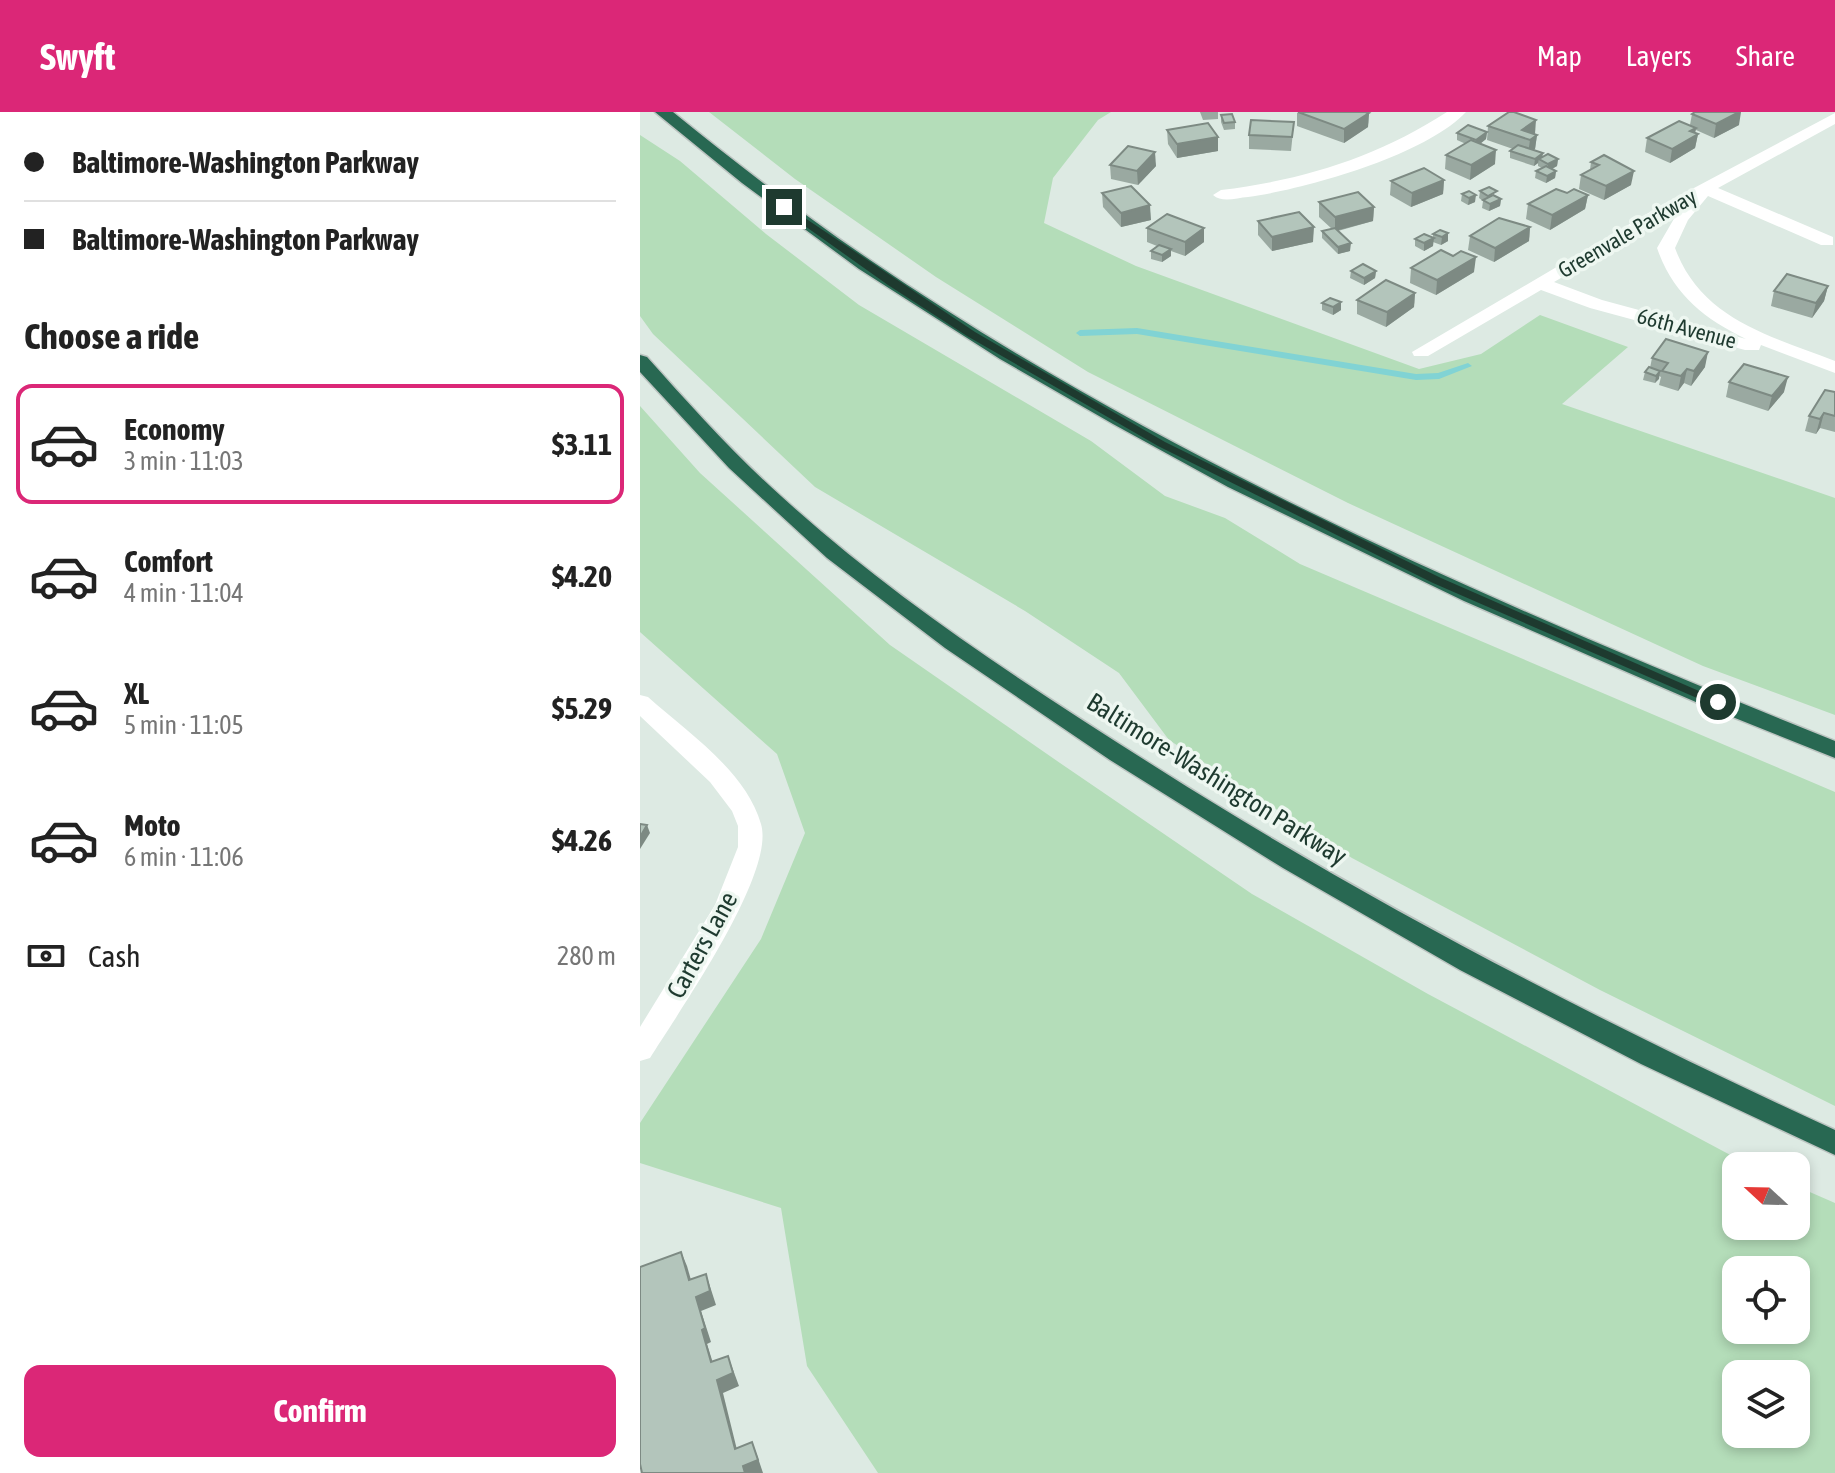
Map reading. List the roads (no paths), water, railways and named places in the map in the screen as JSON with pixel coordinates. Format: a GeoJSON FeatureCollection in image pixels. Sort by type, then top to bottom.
{"type":"FeatureCollection","features":[{"type":"Feature","properties":{"kind":"highway"},"geometry":{"type":"LineString","coordinates":[[663,112],[794,214],[892,283],[971,334],[1162,444],[1437,581],[1835,750]]}},
{"type":"Feature","properties":{"kind":"highway","name":"Baltimore-Washington Parkway"},"geometry":{"type":"LineString","coordinates":[[640,361],[795,520],[893,600],[1028,695],[1177,792],[1334,888],[1521,991],[1740,1100],[1835,1143]]}},
{"type":"Feature","properties":{"kind":"street"},"geometry":{"type":"LineString","coordinates":[[1221,195],[1321,179],[1405,146],[1458,112]]}},
{"type":"Feature","properties":{"kind":"street","name":"Greenvale Parkway"},"geometry":{"type":"LineString","coordinates":[[1421,352],[1835,118]]}},
{"type":"Feature","properties":{"kind":"street"},"geometry":{"type":"LineString","coordinates":[[1705,189],[1827,241]]}},
{"type":"Feature","properties":{"kind":"street","name":"66th Avenue"},"geometry":{"type":"LineString","coordinates":[[1705,189],[1680,219],[1666,248],[1677,277],[1717,315],[1752,334],[1835,368]]}},
{"type":"Feature","properties":{"kind":"street","name":"66th Avenue"},"geometry":{"type":"LineString","coordinates":[[1540,283],[1596,304],[1835,368]]}},
{"type":"Feature","properties":{"kind":"street","name":"Carters Lane"},"geometry":{"type":"LineString","coordinates":[[640,703],[732,791],[751,828],[745,865],[720,923],[640,1050]]}},
{"type":"Feature","properties":{"kind":"waterway"},"geometry":{"type":"LineString","coordinates":[[1080,333],[1137,331],[1416,377],[1439,376],[1468,366]]}}]}
